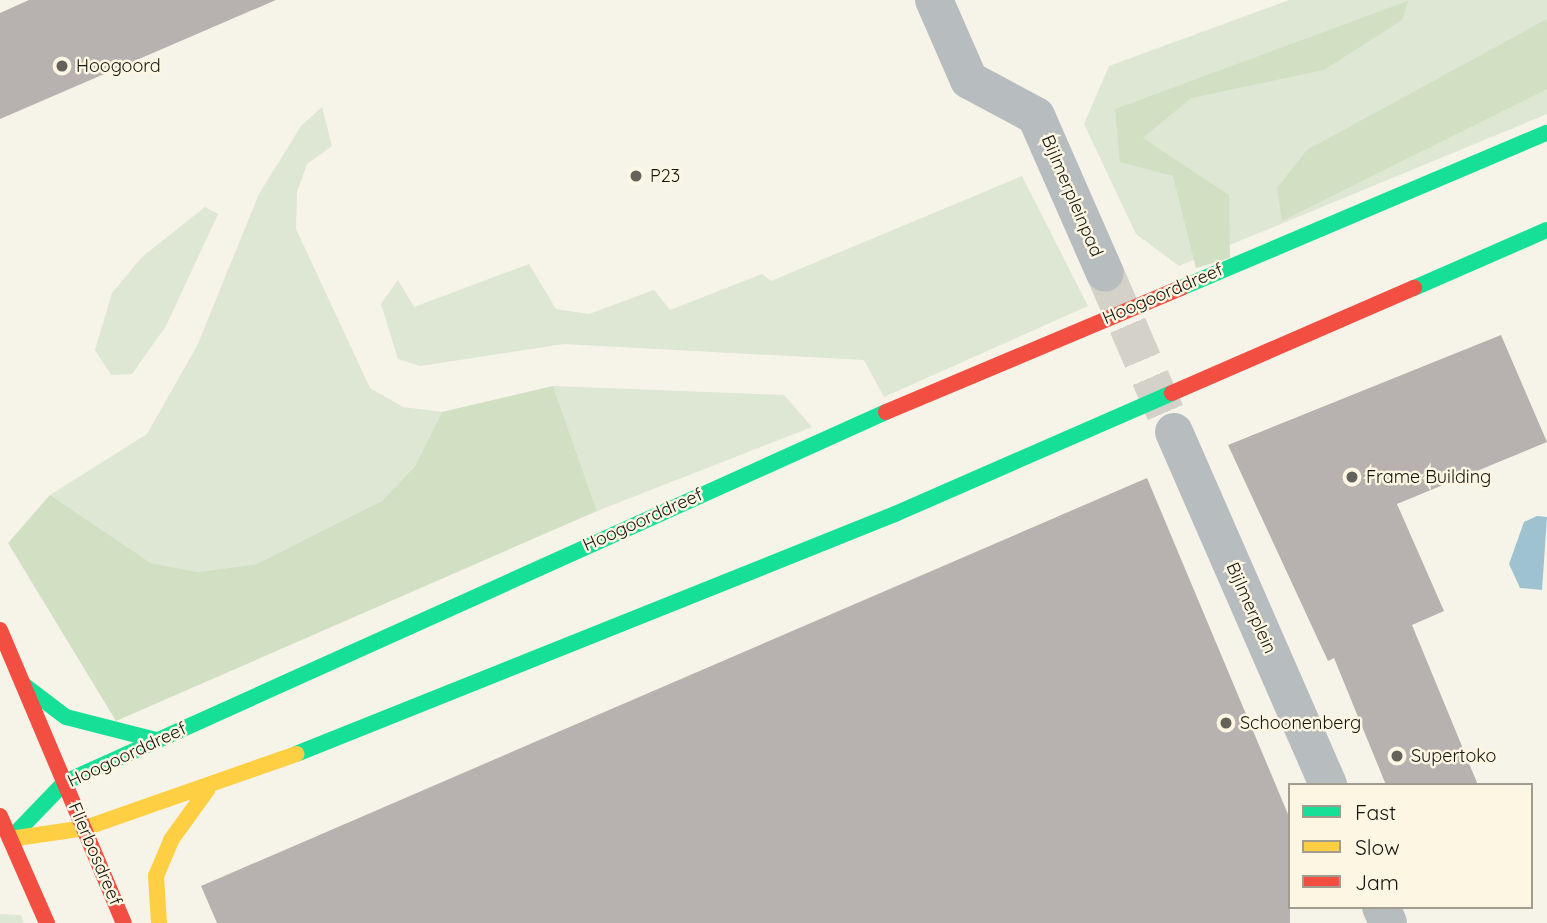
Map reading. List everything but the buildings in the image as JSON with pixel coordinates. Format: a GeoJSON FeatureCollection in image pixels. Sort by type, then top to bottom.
{"type":"FeatureCollection","features":[{"type":"Feature","properties":{"kind":"street","name":"Bijlmerpleinpad"},"geometry":{"type":"LineString","coordinates":[[934,0],[969,80],[1036,116],[1105,273]]}},
{"type":"Feature","properties":{"kind":"street","name":"Hoogoorddreef"},"geometry":{"type":"LineString","coordinates":[[10,838],[65,782],[156,740],[856,425],[1547,132]]}},
{"type":"Feature","properties":{"kind":"street"},"geometry":{"type":"LineString","coordinates":[[10,838],[85,828],[207,790],[895,514],[1547,230]]}},
{"type":"Feature","properties":{"kind":"street","name":"Bijlmerplein"},"geometry":{"type":"LineString","coordinates":[[1174,432],[1327,783]]}},
{"type":"Feature","properties":{"kind":"street","name":"Flierbosdreef"},"geometry":{"type":"LineString","coordinates":[[0,630],[124,923]]}},
{"type":"Feature","properties":{"kind":"street"},"geometry":{"type":"LineString","coordinates":[[23,685],[66,717],[113,734],[156,740]]}},
{"type":"Feature","properties":{"kind":"street"},"geometry":{"type":"LineString","coordinates":[[159,923],[156,876],[171,841],[207,790]]}},
{"type":"Feature","properties":{"kind":"street"},"geometry":{"type":"LineString","coordinates":[[0,816],[47,923]]}},
{"type":"Feature","properties":{"kind":"green space"},"geometry":{"type":"Polygon","coordinates":[[[1289,0],[1547,0],[1547,114],[1179,266],[1136,234],[1084,124],[1109,66],[1289,0]]]}},
{"type":"Feature","properties":{"kind":"green space"},"geometry":{"type":"Polygon","coordinates":[[[1408,1],[1402,20],[1324,70],[1191,98],[1143,138],[1229,195],[1230,258],[1196,268],[1173,176],[1120,162],[1115,109],[1408,1]]]}},
{"type":"Feature","properties":{"kind":"green space"},"geometry":{"type":"Polygon","coordinates":[[[1547,19],[1547,89],[1282,221],[1277,188],[1307,150],[1547,19]]]}},
{"type":"Feature","properties":{"kind":"green space"},"geometry":{"type":"Polygon","coordinates":[[[322,107],[332,146],[307,164],[297,192],[296,229],[370,388],[403,407],[442,412],[415,466],[382,501],[330,531],[257,564],[198,572],[151,563],[50,495],[147,434],[197,346],[259,194],[301,126],[322,107]]]}},
{"type":"Feature","properties":{"kind":"green space"},"geometry":{"type":"Polygon","coordinates":[[[1022,176],[1088,306],[884,397],[864,360],[564,344],[420,366],[398,359],[381,304],[398,280],[414,307],[529,264],[556,309],[589,314],[654,290],[670,310],[762,274],[771,281],[1022,176]]]}},
{"type":"Feature","properties":{"kind":"green space"},"geometry":{"type":"Polygon","coordinates":[[[205,207],[218,214],[166,326],[132,374],[111,375],[95,350],[112,293],[142,257],[205,207]]]}},
{"type":"Feature","properties":{"kind":"green space"},"geometry":{"type":"Polygon","coordinates":[[[553,386],[784,395],[812,427],[597,511],[553,386]]]}},
{"type":"Feature","properties":{"kind":"green space"},"geometry":{"type":"Polygon","coordinates":[[[553,386],[597,511],[116,721],[8,543],[50,495],[151,563],[198,572],[257,564],[382,501],[415,466],[442,412],[553,386]]]}},
{"type":"Feature","properties":{"kind":"green space"},"geometry":{"type":"Polygon","coordinates":[[[0,914],[21,915],[24,923],[0,923],[0,914]]]}},
{"type":"Feature","properties":{"kind":"water"},"geometry":{"type":"Polygon","coordinates":[[[1537,516],[1547,517],[1542,590],[1520,588],[1509,564],[1524,522],[1537,516]]]}},
{"type":"Feature","properties":{"kind":"tunnel"},"geometry":{"type":"LineString","coordinates":[[1105,273],[1172,428]]}},
{"type":"Feature","properties":{"kind":"traffic: fast"},"geometry":{"type":"LineString","coordinates":[[1181,288],[1547,133]]}},
{"type":"Feature","properties":{"kind":"traffic: fast"},"geometry":{"type":"LineString","coordinates":[[1414,288],[1547,230]]}},
{"type":"Feature","properties":{"kind":"traffic: fast"},"geometry":{"type":"LineString","coordinates":[[296,754],[895,514],[1172,393]]}},
{"type":"Feature","properties":{"kind":"traffic: fast"},"geometry":{"type":"LineString","coordinates":[[10,839],[65,782],[886,412]]}},
{"type":"Feature","properties":{"kind":"traffic: fast"},"geometry":{"type":"LineString","coordinates":[[25,686],[66,717],[156,740]]}},
{"type":"Feature","properties":{"kind":"traffic: slow"},"geometry":{"type":"LineString","coordinates":[[10,839],[85,828],[296,754]]}},
{"type":"Feature","properties":{"kind":"traffic: slow"},"geometry":{"type":"LineString","coordinates":[[159,923],[156,876],[171,840],[207,790]]}},
{"type":"Feature","properties":{"kind":"traffic: jam"},"geometry":{"type":"LineString","coordinates":[[886,412],[1181,288]]}},
{"type":"Feature","properties":{"kind":"traffic: jam"},"geometry":{"type":"LineString","coordinates":[[1172,393],[1414,288]]}},
{"type":"Feature","properties":{"kind":"traffic: jam"},"geometry":{"type":"LineString","coordinates":[[0,630],[124,923]]}},
{"type":"Feature","properties":{"kind":"traffic: jam"},"geometry":{"type":"LineString","coordinates":[[0,816],[47,923]]}},
{"type":"Feature","properties":{"kind":"place","name":"Hoogoord"},"geometry":{"type":"Point","coordinates":[62,66]}},
{"type":"Feature","properties":{"kind":"place","name":"P23"},"geometry":{"type":"Point","coordinates":[636,176]}},
{"type":"Feature","properties":{"kind":"place","name":"Frame Building"},"geometry":{"type":"Point","coordinates":[1352,477]}},
{"type":"Feature","properties":{"kind":"place","name":"Schoonenberg"},"geometry":{"type":"Point","coordinates":[1226,723]}},
{"type":"Feature","properties":{"kind":"place","name":"Supertoko"},"geometry":{"type":"Point","coordinates":[1397,756]}}]}
